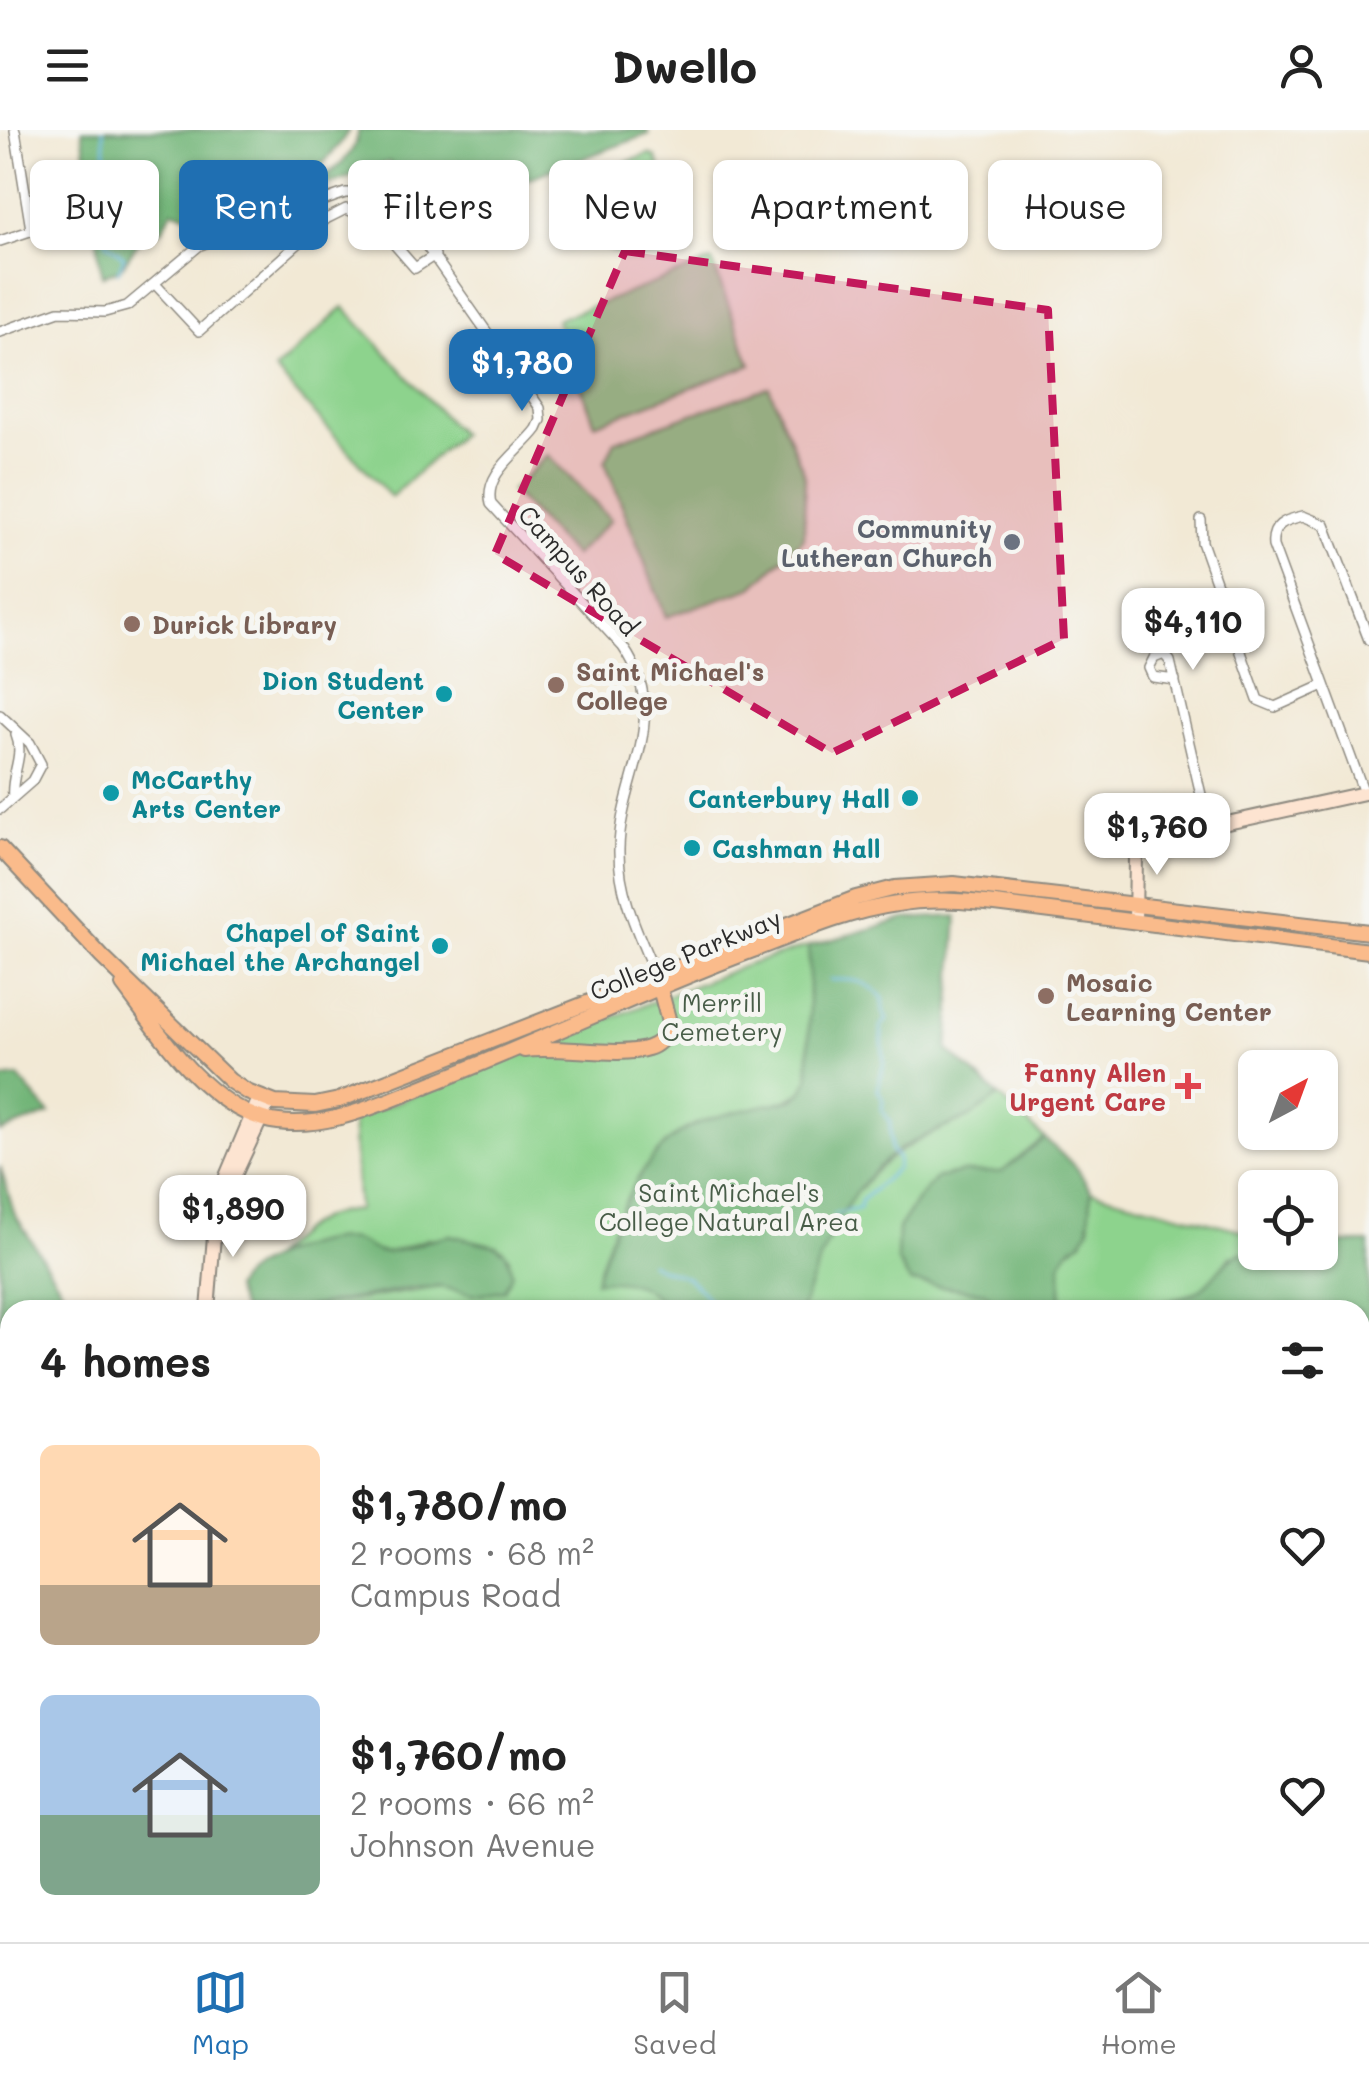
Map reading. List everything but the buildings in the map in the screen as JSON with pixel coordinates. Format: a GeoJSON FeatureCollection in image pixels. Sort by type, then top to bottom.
{"type":"FeatureCollection","features":[{"type":"Feature","properties":{"kind":"main road"},"geometry":{"type":"LineString","coordinates":[[0,848],[220,1074],[264,1100]]}},
{"type":"Feature","properties":{"kind":"main road","name":"College Parkway"},"geometry":{"type":"LineString","coordinates":[[257,1117],[298,1122],[341,1116],[508,1052],[588,1018],[658,980],[856,898],[894,888],[954,884],[1369,932]]}},
{"type":"Feature","properties":{"kind":"main road","name":"College Parkway"},"geometry":{"type":"LineString","coordinates":[[264,1100],[299,1105],[338,1100],[590,1002],[840,918],[900,903],[958,900],[1369,952]]}},
{"type":"Feature","properties":{"kind":"main road"},"geometry":{"type":"LineString","coordinates":[[1240,935],[1252,919]]}},
{"type":"Feature","properties":{"kind":"main road"},"geometry":{"type":"LineString","coordinates":[[102,957],[196,1075],[221,1098],[257,1117]]}},
{"type":"Feature","properties":{"kind":"main road"},"geometry":{"type":"LineString","coordinates":[[508,1052],[549,1048],[644,1050],[660,1042],[670,1026],[658,980]]}},
{"type":"Feature","properties":{"kind":"main road"},"geometry":{"type":"LineString","coordinates":[[590,1002],[589,1033],[600,1049]]}},
{"type":"Feature","properties":{"kind":"street"},"geometry":{"type":"LineString","coordinates":[[15,130],[30,223]]}},
{"type":"Feature","properties":{"kind":"street","name":"Campus Road"},"geometry":{"type":"LineString","coordinates":[[0,332],[59,310],[114,311],[134,303],[200,245],[354,191],[379,194],[397,204],[540,408],[537,430],[491,483],[491,504],[623,647],[636,670],[645,711],[644,734],[621,824],[620,875],[633,921],[658,980]]}},
{"type":"Feature","properties":{"kind":"street"},"geometry":{"type":"LineString","coordinates":[[156,284],[199,331],[320,223],[346,210],[373,220],[415,268],[435,255]]}},
{"type":"Feature","properties":{"kind":"street"},"geometry":{"type":"LineString","coordinates":[[0,241],[30,229]]}},
{"type":"Feature","properties":{"kind":"street"},"geometry":{"type":"LineString","coordinates":[[1135,922],[1138,846],[1150,838],[1366,792],[1273,546],[1275,529],[1296,517],[1311,518],[1325,525],[1369,640]]}},
{"type":"Feature","properties":{"kind":"street"},"geometry":{"type":"LineString","coordinates":[[1202,520],[1202,542],[1258,700],[1274,707],[1324,685]]}},
{"type":"Feature","properties":{"kind":"street"},"geometry":{"type":"LineString","coordinates":[[1174,680],[1208,825]]}},
{"type":"Feature","properties":{"kind":"street"},"geometry":{"type":"LineString","coordinates":[[0,715],[37,752],[41,764],[32,781],[0,808]]}},
{"type":"Feature","properties":{"kind":"street"},"geometry":{"type":"LineString","coordinates":[[8,724],[20,747],[12,796]]}},
{"type":"Feature","properties":{"kind":"street"},"geometry":{"type":"LineString","coordinates":[[209,1300],[214,1236],[226,1176],[264,1100]]}},
{"type":"Feature","properties":{"kind":"highlighted area"},"geometry":{"type":"Polygon","coordinates":[[[625,251],[1048,310],[1064,639],[832,753],[495,554],[625,251]]]}},
{"type":"Feature","properties":{"kind":"green space"},"geometry":{"type":"Polygon","coordinates":[[[82,130],[349,130],[325,160],[179,160],[179,212],[172,210],[159,231],[159,160],[86,160],[82,130]]]}},
{"type":"Feature","properties":{"kind":"green space"},"geometry":{"type":"Polygon","coordinates":[[[358,130],[647,130],[649,134],[578,160],[549,160],[549,171],[529,178],[529,160],[348,160],[348,178],[328,185],[328,174],[347,157],[358,130]]]}},
{"type":"Feature","properties":{"kind":"green space"},"geometry":{"type":"Polygon","coordinates":[[[649,154],[657,160],[632,160],[649,154]]]}},
{"type":"Feature","properties":{"kind":"green space"},"geometry":{"type":"Polygon","coordinates":[[[98,250],[133,250],[120,269],[102,276],[98,250]]]}},
{"type":"Feature","properties":{"kind":"green space"},"geometry":{"type":"Polygon","coordinates":[[[610,250],[692,250],[643,257],[610,250]]]}},
{"type":"Feature","properties":{"kind":"green space"},"geometry":{"type":"Polygon","coordinates":[[[712,261],[751,365],[595,424],[556,320],[712,261]]]}},
{"type":"Feature","properties":{"kind":"green space"},"geometry":{"type":"Polygon","coordinates":[[[344,307],[460,434],[391,497],[275,370],[344,307]]]}},
{"type":"Feature","properties":{"kind":"green space"},"geometry":{"type":"Polygon","coordinates":[[[769,387],[805,476],[804,538],[753,587],[666,617],[605,462],[615,441],[769,387]]]}},
{"type":"Feature","properties":{"kind":"green space"},"geometry":{"type":"Polygon","coordinates":[[[548,455],[611,520],[574,556],[511,491],[548,455]]]}},
{"type":"Feature","properties":{"kind":"green space","name":"Saint Michael's College Natural Area"},"geometry":{"type":"Polygon","coordinates":[[[957,916],[948,1050],[999,1096],[971,1116],[904,1147],[878,1167],[862,1184],[837,1224],[805,1300],[658,1300],[636,1285],[595,1281],[630,1192],[657,1153],[674,1137],[704,1121],[793,1099],[803,1091],[809,1078],[809,946],[905,919],[957,916]]]}},
{"type":"Feature","properties":{"kind":"green space"},"geometry":{"type":"Polygon","coordinates":[[[809,946],[809,1079],[803,1091],[786,1100],[860,1189],[907,1147],[999,1096],[1044,1138],[1002,1173],[963,1172],[941,1286],[984,1292],[992,1300],[356,1300],[441,1287],[510,1259],[502,1249],[430,1238],[388,1253],[375,1252],[357,1242],[331,1241],[280,1253],[268,1260],[318,1220],[358,1210],[352,1119],[744,966],[809,946]]]}},
{"type":"Feature","properties":{"kind":"green space"},"geometry":{"type":"Polygon","coordinates":[[[18,1077],[50,1114],[0,1132],[0,1079],[18,1077]]]}},
{"type":"Feature","properties":{"kind":"green space"},"geometry":{"type":"Polygon","coordinates":[[[1044,1138],[1077,1168],[1091,1191],[1089,1228],[1061,1263],[1061,1300],[992,1300],[984,1292],[910,1282],[897,1260],[898,1229],[917,1200],[936,1178],[963,1172],[1002,1172],[1044,1138]]]}},
{"type":"Feature","properties":{"kind":"green space"},"geometry":{"type":"Polygon","coordinates":[[[0,1166],[14,1213],[69,1300],[0,1300],[0,1166]]]}},
{"type":"Feature","properties":{"kind":"green space"},"geometry":{"type":"Polygon","coordinates":[[[1091,1191],[1238,1230],[1238,1255],[1230,1256],[1202,1289],[1184,1298],[1061,1300],[1061,1263],[1068,1250],[1082,1241],[1089,1228],[1091,1191]]]}},
{"type":"Feature","properties":{"kind":"green space"},"geometry":{"type":"Polygon","coordinates":[[[450,1235],[496,1246],[506,1253],[512,1273],[504,1290],[473,1295],[441,1287],[347,1300],[238,1300],[234,1289],[253,1269],[306,1245],[353,1240],[384,1252],[450,1235]]]}},
{"type":"Feature","properties":{"kind":"green space"},"geometry":{"type":"Polygon","coordinates":[[[1338,1243],[1369,1243],[1369,1300],[1173,1300],[1207,1284],[1238,1255],[1238,1270],[1338,1270],[1338,1243]]]}},
{"type":"Feature","properties":{"kind":"waterway"},"geometry":{"type":"LineString","coordinates":[[103,130],[106,197],[129,204],[127,224],[111,228],[106,242],[124,257],[118,272]]}},
{"type":"Feature","properties":{"kind":"waterway"},"geometry":{"type":"LineString","coordinates":[[830,980],[860,982],[883,998],[887,1020],[881,1026],[884,1062],[878,1090],[883,1099],[882,1110],[890,1122],[891,1151],[898,1158],[897,1168],[861,1201],[859,1209],[833,1214]]}},
{"type":"Feature","properties":{"kind":"waterway"},"geometry":{"type":"LineString","coordinates":[[650,1263],[689,1279],[709,1300]]}},
{"type":"Feature","properties":{"kind":"place","name":"Community Lutheran Church"},"geometry":{"type":"Point","coordinates":[1012,542]}},
{"type":"Feature","properties":{"kind":"place","name":"Durick Library"},"geometry":{"type":"Point","coordinates":[132,624]}},
{"type":"Feature","properties":{"kind":"place","name":"Saint Michael's College"},"geometry":{"type":"Point","coordinates":[556,685]}},
{"type":"Feature","properties":{"kind":"place","name":"Dion Student Center"},"geometry":{"type":"Point","coordinates":[444,694]}},
{"type":"Feature","properties":{"kind":"place","name":"McCarthy Arts Center"},"geometry":{"type":"Point","coordinates":[111,793]}},
{"type":"Feature","properties":{"kind":"place","name":"Canterbury Hall"},"geometry":{"type":"Point","coordinates":[910,798]}},
{"type":"Feature","properties":{"kind":"place","name":"Cashman Hall"},"geometry":{"type":"Point","coordinates":[692,848]}},
{"type":"Feature","properties":{"kind":"place","name":"Chapel of Saint Michael the Archangel"},"geometry":{"type":"Point","coordinates":[440,946]}},
{"type":"Feature","properties":{"kind":"place","name":"Mosaic Learning Center"},"geometry":{"type":"Point","coordinates":[1046,996]}},
{"type":"Feature","properties":{"kind":"place","name":"Fanny Allen Urgent Care"},"geometry":{"type":"Point","coordinates":[1188,1086]}},
{"type":"Feature","properties":{"kind":"park label","name":"Merrill Cemetery"},"geometry":{"type":"Point","coordinates":[722,1016]}}]}
